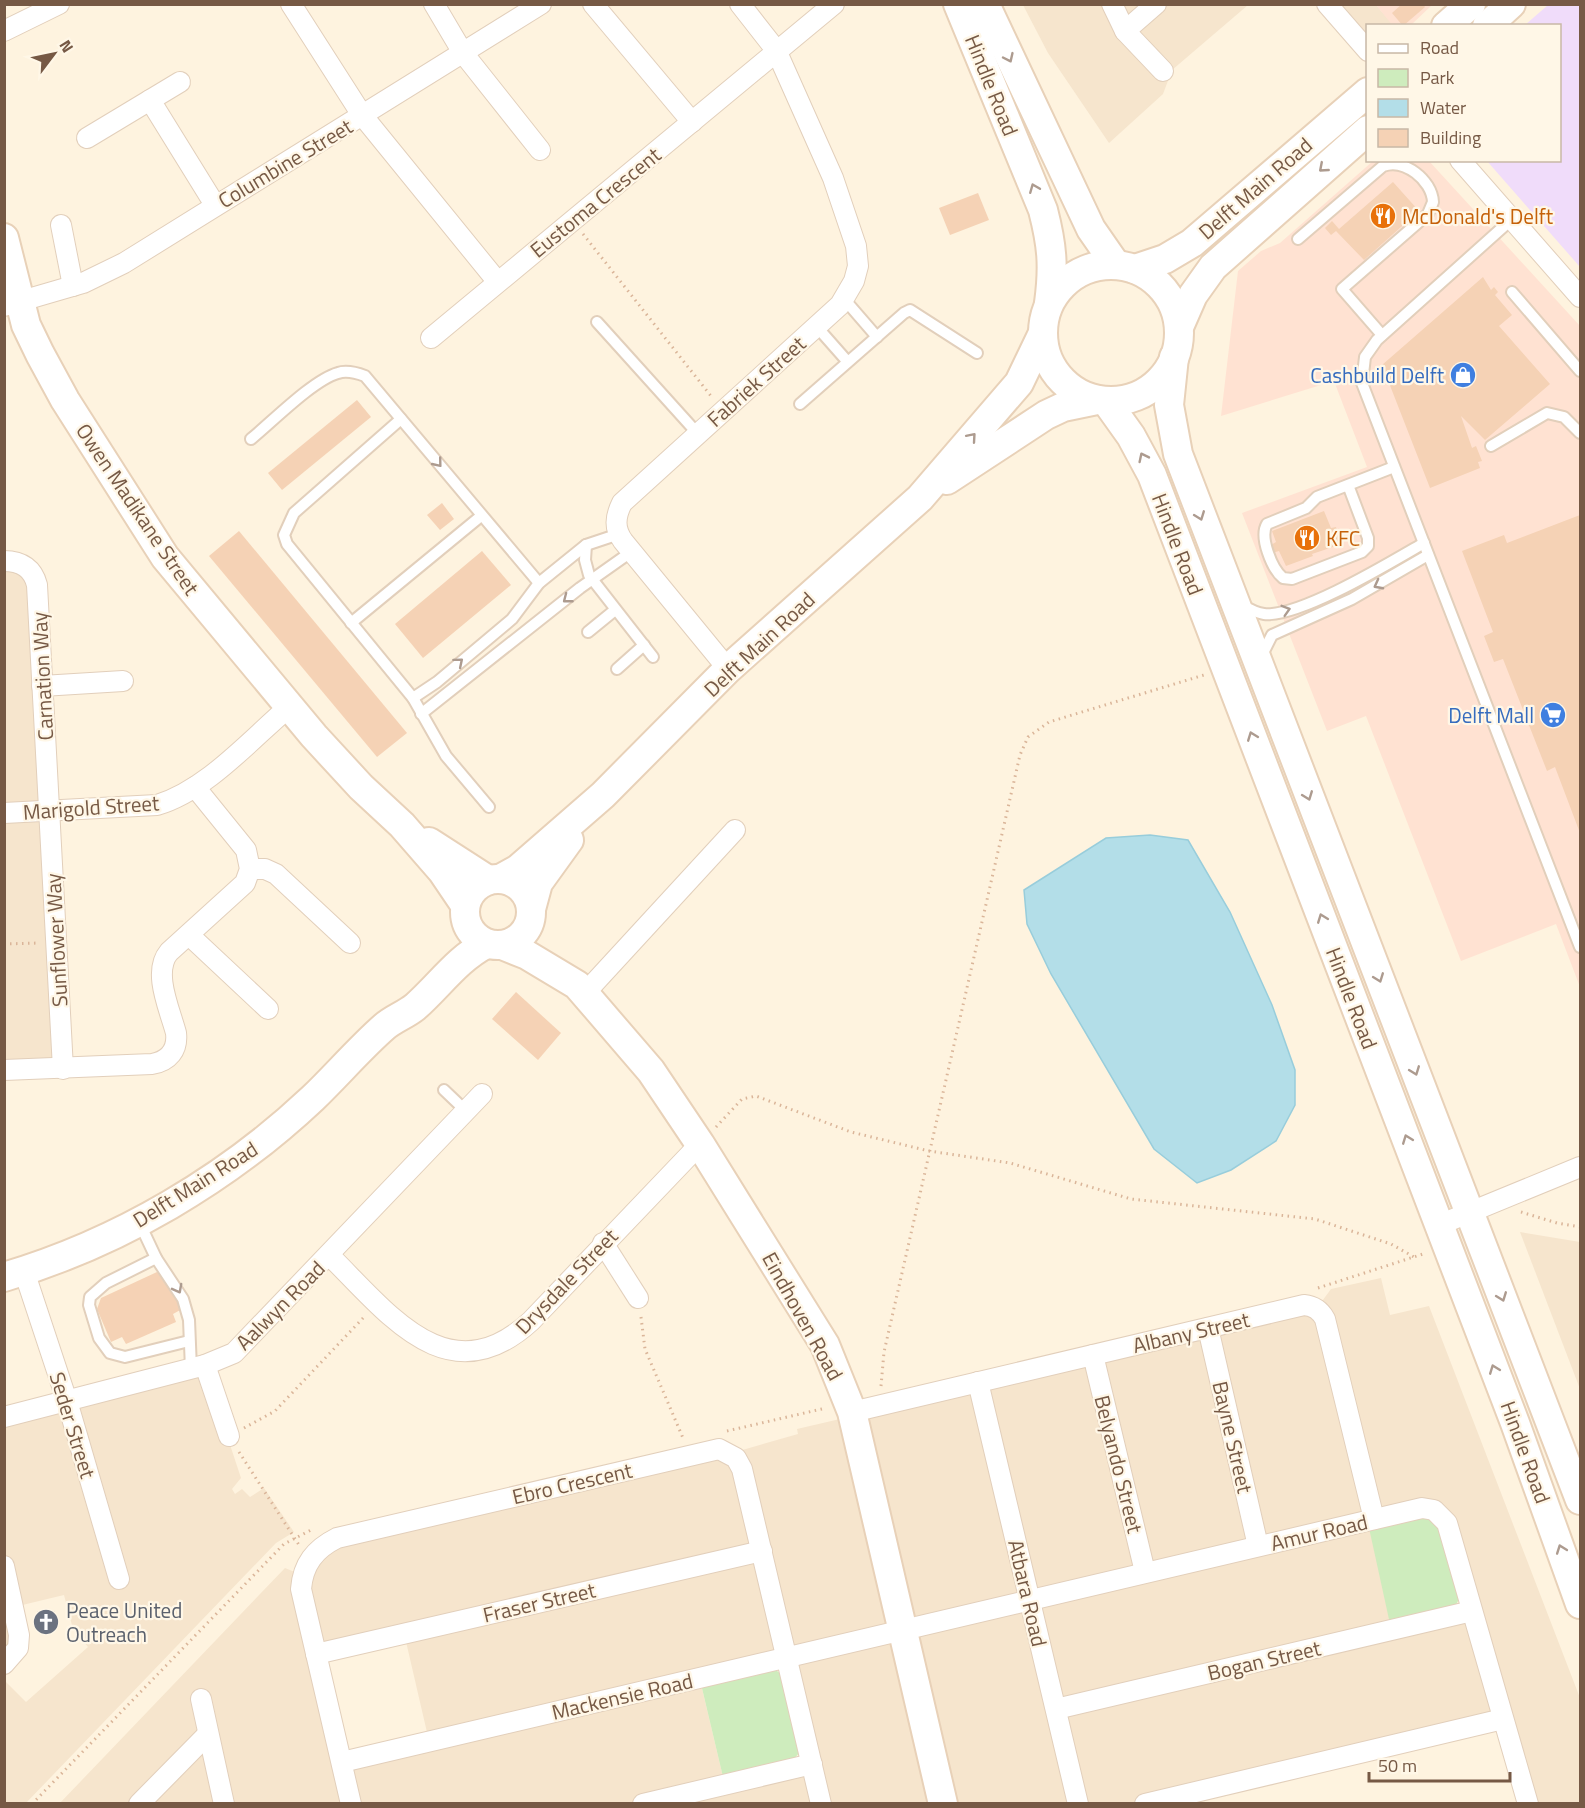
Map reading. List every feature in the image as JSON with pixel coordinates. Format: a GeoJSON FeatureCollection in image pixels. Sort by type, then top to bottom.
{"type":"FeatureCollection","features":[{"type":"Feature","properties":{"kind":"street"},"geometry":{"type":"LineString","coordinates":[[4,31],[59,4]]}},
{"type":"Feature","properties":{"kind":"street"},"geometry":{"type":"LineString","coordinates":[[291,4],[362,115],[497,281]]}},
{"type":"Feature","properties":{"kind":"street"},"geometry":{"type":"LineString","coordinates":[[434,4],[463,53],[540,150]]}},
{"type":"Feature","properties":{"kind":"street","name":"Columbine Street"},"geometry":{"type":"LineString","coordinates":[[12,303],[73,286],[124,263],[541,4]]}},
{"type":"Feature","properties":{"kind":"street"},"geometry":{"type":"LineString","coordinates":[[593,4],[692,122]]}},
{"type":"Feature","properties":{"kind":"street","name":"Fabriek Street"},"geometry":{"type":"LineString","coordinates":[[619,534],[615,521],[622,503],[844,300],[854,281],[858,266],[856,246],[833,178],[776,50],[740,4]]}},
{"type":"Feature","properties":{"kind":"street","name":"Hindle Road"},"geometry":{"type":"LineString","coordinates":[[958,4],[1043,210],[1052,244],[1054,267],[1049,305]]}},
{"type":"Feature","properties":{"kind":"street","name":"Hindle Road"},"geometry":{"type":"LineString","coordinates":[[985,4],[1090,229],[1126,267]]}},
{"type":"Feature","properties":{"kind":"street"},"geometry":{"type":"LineString","coordinates":[[1112,4],[1125,31],[1162,71]]}},
{"type":"Feature","properties":{"kind":"street"},"geometry":{"type":"LineString","coordinates":[[1125,31],[1156,4]]}},
{"type":"Feature","properties":{"kind":"street"},"geometry":{"type":"LineString","coordinates":[[1327,4],[1366,49]]}},
{"type":"Feature","properties":{"kind":"street"},"geometry":{"type":"LineString","coordinates":[[1448,24],[1471,4]]}},
{"type":"Feature","properties":{"kind":"street"},"geometry":{"type":"LineString","coordinates":[[1489,24],[1511,4]]}},
{"type":"Feature","properties":{"kind":"street","name":"Eustoma Crescent"},"geometry":{"type":"LineString","coordinates":[[430,338],[833,5]]}},
{"type":"Feature","properties":{"kind":"street"},"geometry":{"type":"LineString","coordinates":[[87,138],[180,82]]}},
{"type":"Feature","properties":{"kind":"street","name":"Delft Main Road"},"geometry":{"type":"LineString","coordinates":[[1126,267],[1165,259],[1192,243],[1366,94]]}},
{"type":"Feature","properties":{"kind":"street"},"geometry":{"type":"LineString","coordinates":[[150,100],[215,205]]}},
{"type":"Feature","properties":{"kind":"street","name":"Delft Main Road"},"geometry":{"type":"LineString","coordinates":[[1179,327],[1193,295],[1219,260],[1366,132]]}},
{"type":"Feature","properties":{"kind":"street"},"geometry":{"type":"LineString","coordinates":[[1462,162],[1581,297]]}},
{"type":"Feature","properties":{"kind":"street"},"geometry":{"type":"LineString","coordinates":[[60,225],[73,286]]}},
{"type":"Feature","properties":{"kind":"street","name":"Owen Madikane Street"},"geometry":{"type":"LineString","coordinates":[[4,238],[12,303],[65,400],[165,556],[340,766],[402,825],[454,886],[465,910]]}},
{"type":"Feature","properties":{"kind":"street"},"geometry":{"type":"LineString","coordinates":[[1096,266],[1126,267],[1151,278],[1165,292],[1174,308],[1179,327],[1174,357],[1169,369],[1153,387],[1131,399],[1102,401],[1080,394],[1065,383],[1053,369],[1045,352],[1043,333],[1049,305],[1060,287],[1076,274],[1096,266]]}},
{"type":"Feature","properties":{"kind":"street","name":"Delft Main Road"},"geometry":{"type":"LineString","coordinates":[[494,879],[518,869],[603,795],[728,669],[920,498],[1019,383],[1043,333]]}},
{"type":"Feature","properties":{"kind":"street","name":"Hindle Road"},"geometry":{"type":"LineString","coordinates":[[1174,357],[1169,405],[1178,454],[1581,1500]]}},
{"type":"Feature","properties":{"kind":"street","name":"Hindle Road"},"geometry":{"type":"LineString","coordinates":[[1102,401],[1131,436],[1152,475],[1515,1423],[1581,1604]]}},
{"type":"Feature","properties":{"kind":"street","name":"Delft Main Road"},"geometry":{"type":"LineString","coordinates":[[920,498],[1047,415],[1064,407],[1102,401]]}},
{"type":"Feature","properties":{"kind":"street"},"geometry":{"type":"LineString","coordinates":[[619,534],[631,552],[728,669]]}},
{"type":"Feature","properties":{"kind":"street","name":"Carnation Way"},"geometry":{"type":"LineString","coordinates":[[4,561],[25,566],[35,578],[49,811]]}},
{"type":"Feature","properties":{"kind":"street"},"geometry":{"type":"LineString","coordinates":[[42,686],[123,681]]}},
{"type":"Feature","properties":{"kind":"street","name":"Marigold Street"},"geometry":{"type":"LineString","coordinates":[[4,813],[157,805],[195,788],[289,707]]}},
{"type":"Feature","properties":{"kind":"street"},"geometry":{"type":"LineString","coordinates":[[4,1070],[152,1064],[172,1054],[177,1041],[161,970],[165,957],[245,883],[250,869],[246,850],[195,788]]}},
{"type":"Feature","properties":{"kind":"street","name":"Delft Main Road"},"geometry":{"type":"LineString","coordinates":[[530,915],[538,883],[603,795]]}},
{"type":"Feature","properties":{"kind":"street","name":"Sunflower Way"},"geometry":{"type":"LineString","coordinates":[[49,811],[63,1069]]}},
{"type":"Feature","properties":{"kind":"street","name":"Owen Madikane Street"},"geometry":{"type":"LineString","coordinates":[[402,825],[494,879]]}},
{"type":"Feature","properties":{"kind":"street"},"geometry":{"type":"LineString","coordinates":[[581,989],[735,830]]}},
{"type":"Feature","properties":{"kind":"street"},"geometry":{"type":"LineString","coordinates":[[250,869],[265,869],[276,874],[350,943]]}},
{"type":"Feature","properties":{"kind":"street"},"geometry":{"type":"LineString","coordinates":[[494,879],[511,881],[521,888],[528,898],[530,915],[520,937],[494,945],[471,932],[465,910],[478,885],[494,879]]}},
{"type":"Feature","properties":{"kind":"street","name":"Delft Main Road"},"geometry":{"type":"LineString","coordinates":[[386,1026],[403,997],[447,949],[459,930],[465,910]]}},
{"type":"Feature","properties":{"kind":"street","name":"Eindhoven Road"},"geometry":{"type":"LineString","coordinates":[[530,915],[547,947],[651,1071],[809,1317],[860,1406],[903,1629],[944,1803]]}},
{"type":"Feature","properties":{"kind":"street"},"geometry":{"type":"LineString","coordinates":[[189,934],[268,1009]]}},
{"type":"Feature","properties":{"kind":"street","name":"Delft Main Road"},"geometry":{"type":"LineString","coordinates":[[14,1274],[101,1240],[214,1177],[265,1140],[313,1098],[386,1026],[414,1008],[460,962],[494,945]]}},
{"type":"Feature","properties":{"kind":"street","name":"Eindhoven Road"},"geometry":{"type":"LineString","coordinates":[[494,945],[527,955],[581,989]]}},
{"type":"Feature","properties":{"kind":"street","name":"Aalwyn Road"},"geometry":{"type":"LineString","coordinates":[[4,1418],[198,1367],[226,1357],[242,1346],[482,1094]]}},
{"type":"Feature","properties":{"kind":"street","name":"Drysdale Street"},"geometry":{"type":"LineString","coordinates":[[329,1256],[378,1303],[429,1343],[449,1351],[479,1351],[508,1340],[519,1331],[700,1144]]}},
{"type":"Feature","properties":{"kind":"street"},"geometry":{"type":"LineString","coordinates":[[1439,1225],[1581,1167]]}},
{"type":"Feature","properties":{"kind":"street"},"geometry":{"type":"LineString","coordinates":[[603,1243],[638,1298]]}},
{"type":"Feature","properties":{"kind":"street","name":"Seder Street"},"geometry":{"type":"LineString","coordinates":[[14,1274],[67,1401],[119,1579]]}},
{"type":"Feature","properties":{"kind":"street","name":"Albany Street"},"geometry":{"type":"LineString","coordinates":[[860,1406],[978,1382],[1304,1305],[1322,1313],[1374,1519]]}},
{"type":"Feature","properties":{"kind":"street","name":"Bayne Street"},"geometry":{"type":"LineString","coordinates":[[1208,1328],[1258,1546]]}},
{"type":"Feature","properties":{"kind":"street","name":"Belyando Street"},"geometry":{"type":"LineString","coordinates":[[1093,1355],[1145,1572]]}},
{"type":"Feature","properties":{"kind":"street"},"geometry":{"type":"LineString","coordinates":[[198,1367],[229,1436]]}},
{"type":"Feature","properties":{"kind":"street","name":"Atbara Road"},"geometry":{"type":"LineString","coordinates":[[978,1382],[1078,1803]]}},
{"type":"Feature","properties":{"kind":"street","name":"Ebro Crescent"},"geometry":{"type":"LineString","coordinates":[[310,1559],[317,1550],[337,1538],[689,1444],[718,1449],[736,1458],[742,1469],[821,1803]]}},
{"type":"Feature","properties":{"kind":"street","name":"Amur Road"},"geometry":{"type":"LineString","coordinates":[[903,1629],[1422,1508],[1439,1513],[1447,1523],[1528,1803]]}},
{"type":"Feature","properties":{"kind":"street","name":"Fraser Street"},"geometry":{"type":"LineString","coordinates":[[316,1654],[762,1551]]}},
{"type":"Feature","properties":{"kind":"street"},"geometry":{"type":"LineString","coordinates":[[310,1559],[301,1589],[351,1803]]}},
{"type":"Feature","properties":{"kind":"street"},"geometry":{"type":"LineString","coordinates":[[4,1566],[19,1635],[18,1648],[4,1664]]}},
{"type":"Feature","properties":{"kind":"street","name":"Bogan Street"},"geometry":{"type":"LineString","coordinates":[[1056,1709],[1472,1611]]}},
{"type":"Feature","properties":{"kind":"street","name":"Mackensie Road"},"geometry":{"type":"LineString","coordinates":[[342,1762],[903,1629]]}},
{"type":"Feature","properties":{"kind":"street"},"geometry":{"type":"LineString","coordinates":[[201,1700],[224,1803]]}},
{"type":"Feature","properties":{"kind":"street"},"geometry":{"type":"LineString","coordinates":[[1145,1803],[1503,1719]]}},
{"type":"Feature","properties":{"kind":"street"},"geometry":{"type":"LineString","coordinates":[[139,1803],[207,1735]]}},
{"type":"Feature","properties":{"kind":"street"},"geometry":{"type":"LineString","coordinates":[[643,1803],[812,1764]]}},
{"type":"Feature","properties":{"kind":"lane"},"geometry":{"type":"LineString","coordinates":[[1298,239],[1383,166],[1395,163],[1406,166],[1428,188],[1433,202],[1428,214],[1342,289],[1382,335]]}},
{"type":"Feature","properties":{"kind":"lane"},"geometry":{"type":"LineString","coordinates":[[1512,219],[1382,335],[1365,357],[1362,383],[1581,947]]}},
{"type":"Feature","properties":{"kind":"lane"},"geometry":{"type":"LineString","coordinates":[[1512,292],[1581,371]]}},
{"type":"Feature","properties":{"kind":"lane"},"geometry":{"type":"LineString","coordinates":[[844,300],[877,337]]}},
{"type":"Feature","properties":{"kind":"lane"},"geometry":{"type":"LineString","coordinates":[[800,404],[847,361],[910,310],[977,353]]}},
{"type":"Feature","properties":{"kind":"lane"},"geometry":{"type":"LineString","coordinates":[[597,322],[698,434]]}},
{"type":"Feature","properties":{"kind":"lane"},"geometry":{"type":"LineString","coordinates":[[817,327],[847,361]]}},
{"type":"Feature","properties":{"kind":"lane"},"geometry":{"type":"LineString","coordinates":[[251,439],[322,380],[339,372],[354,372],[365,376],[539,583]]}},
{"type":"Feature","properties":{"kind":"lane"},"geometry":{"type":"LineString","coordinates":[[1491,446],[1547,413],[1564,417],[1581,433]]}},
{"type":"Feature","properties":{"kind":"lane"},"geometry":{"type":"LineString","coordinates":[[401,418],[294,513],[285,528],[287,544],[413,698],[446,756],[489,807]]}},
{"type":"Feature","properties":{"kind":"lane"},"geometry":{"type":"LineString","coordinates":[[1348,485],[1368,538],[1368,546],[1362,552],[1292,579],[1283,578],[1276,570],[1264,539],[1263,534],[1267,524],[1306,508],[1317,497],[1394,467]]}},
{"type":"Feature","properties":{"kind":"lane"},"geometry":{"type":"LineString","coordinates":[[351,623],[481,516]]}},
{"type":"Feature","properties":{"kind":"lane"},"geometry":{"type":"LineString","coordinates":[[413,698],[437,682],[512,619],[539,583],[586,545],[619,534]]}},
{"type":"Feature","properties":{"kind":"lane"},"geometry":{"type":"LineString","coordinates":[[1232,598],[1263,614],[1287,611],[1344,588],[1424,543]]}},
{"type":"Feature","properties":{"kind":"lane"},"geometry":{"type":"LineString","coordinates":[[586,545],[585,564],[591,580],[653,657]]}},
{"type":"Feature","properties":{"kind":"lane"},"geometry":{"type":"LineString","coordinates":[[421,714],[591,580],[631,552]]}},
{"type":"Feature","properties":{"kind":"lane"},"geometry":{"type":"LineString","coordinates":[[1260,671],[1263,648],[1272,635],[1352,598],[1428,555]]}},
{"type":"Feature","properties":{"kind":"lane"},"geometry":{"type":"LineString","coordinates":[[588,632],[615,610]]}},
{"type":"Feature","properties":{"kind":"lane"},"geometry":{"type":"LineString","coordinates":[[617,669],[644,645]]}},
{"type":"Feature","properties":{"kind":"lane"},"geometry":{"type":"LineString","coordinates":[[444,1090],[466,1111]]}},
{"type":"Feature","properties":{"kind":"lane"},"geometry":{"type":"LineString","coordinates":[[138,1221],[156,1258],[183,1299],[189,1320],[189,1341],[198,1367]]}},
{"type":"Feature","properties":{"kind":"lane"},"geometry":{"type":"LineString","coordinates":[[156,1258],[106,1283],[93,1294],[89,1305],[99,1338],[110,1353],[125,1357],[189,1341]]}},
{"type":"Feature","properties":{"kind":"path"},"geometry":{"type":"LineString","coordinates":[[572,221],[724,411]]}},
{"type":"Feature","properties":{"kind":"path"},"geometry":{"type":"LineString","coordinates":[[724,1431],[860,1406],[884,1352],[1020,755],[1028,737],[1049,722],[1208,674]]}},
{"type":"Feature","properties":{"kind":"path"},"geometry":{"type":"LineString","coordinates":[[4,944],[56,942]]}},
{"type":"Feature","properties":{"kind":"path"},"geometry":{"type":"LineString","coordinates":[[700,1144],[742,1099],[756,1096],[851,1132],[929,1150],[1010,1163],[1131,1199],[1315,1219],[1391,1244],[1414,1257]]}},
{"type":"Feature","properties":{"kind":"path"},"geometry":{"type":"LineString","coordinates":[[1520,1211],[1557,1223],[1581,1227]]}},
{"type":"Feature","properties":{"kind":"path"},"geometry":{"type":"LineString","coordinates":[[1315,1290],[1430,1252]]}},
{"type":"Feature","properties":{"kind":"path"},"geometry":{"type":"LineString","coordinates":[[638,1298],[645,1349],[689,1444]]}},
{"type":"Feature","properties":{"kind":"path"},"geometry":{"type":"LineString","coordinates":[[310,1559],[294,1538],[229,1436],[275,1411],[378,1303]]}},
{"type":"Feature","properties":{"kind":"path"},"geometry":{"type":"LineString","coordinates":[[673,1442],[689,1444]]}},
{"type":"Feature","properties":{"kind":"path"},"geometry":{"type":"LineString","coordinates":[[32,1803],[284,1544],[316,1527]]}},
{"type":"Feature","properties":{"kind":"shaded area"},"geometry":{"type":"Polygon","coordinates":[[[1433,4],[1412,24],[1391,24],[1376,5],[1433,4]]]}},
{"type":"Feature","properties":{"kind":"shaded area"},"geometry":{"type":"Polygon","coordinates":[[[1023,5],[1248,5],[1172,70],[1163,94],[1109,143],[1048,53],[1023,5]]]}},
{"type":"Feature","properties":{"kind":"shaded area"},"geometry":{"type":"Polygon","coordinates":[[[1326,5],[1376,5],[1392,24],[1366,24],[1366,43],[1326,5]]]}},
{"type":"Feature","properties":{"kind":"shaded area"},"geometry":{"type":"Polygon","coordinates":[[[1548,5],[1580,5],[1580,267],[1488,162],[1561,162],[1561,24],[1526,24],[1548,5]]]}},
{"type":"Feature","properties":{"kind":"shaded area"},"geometry":{"type":"Polygon","coordinates":[[[1372,162],[1430,162],[1580,326],[1580,987],[1556,924],[1461,961],[1366,716],[1327,731],[1242,513],[1367,467],[1334,381],[1221,416],[1238,271],[1261,251],[1280,243],[1372,162]]]}},
{"type":"Feature","properties":{"kind":"shaded area"},"geometry":{"type":"Polygon","coordinates":[[[4,560],[28,567],[64,1070],[5,1070],[4,560]]]}},
{"type":"Feature","properties":{"kind":"shaded area"},"geometry":{"type":"Polygon","coordinates":[[[1520,1232],[1580,1242],[1580,1389],[1520,1232]]]}},
{"type":"Feature","properties":{"kind":"shaded area"},"geometry":{"type":"Polygon","coordinates":[[[1381,1278],[1390,1315],[1429,1306],[1580,1698],[1580,1803],[1528,1803],[1504,1719],[1142,1803],[59,1804],[285,1568],[302,1575],[317,1550],[732,1453],[798,1434],[797,1429],[1317,1308],[1331,1289],[1381,1278]],[[1434,1510],[1392,1629],[1472,1610],[1434,1510]],[[404,1633],[316,1653],[341,1762],[429,1741],[404,1633]],[[787,1656],[699,1676],[723,1777],[812,1763],[787,1656]]]}},
{"type":"Feature","properties":{"kind":"shaded area"},"geometry":{"type":"Polygon","coordinates":[[[204,1366],[241,1478],[232,1489],[235,1494],[242,1489],[250,1497],[264,1488],[294,1532],[276,1543],[26,1803],[5,1803],[5,1681],[26,1702],[88,1647],[73,1629],[64,1595],[14,1607],[20,1635],[5,1665],[5,1419],[204,1366]]]}},
{"type":"Feature","properties":{"kind":"green space"},"geometry":{"type":"Polygon","coordinates":[[[1425,1515],[1437,1520],[1459,1599],[1456,1605],[1390,1624],[1369,1528],[1425,1515]]]}},
{"type":"Feature","properties":{"kind":"green space"},"geometry":{"type":"Polygon","coordinates":[[[774,1669],[783,1675],[800,1752],[793,1760],[723,1777],[701,1684],[774,1669]]]}},
{"type":"Feature","properties":{"kind":"water"},"geometry":{"type":"Polygon","coordinates":[[[1150,835],[1188,840],[1230,912],[1272,1005],[1295,1070],[1295,1105],[1276,1141],[1231,1170],[1197,1183],[1154,1149],[1051,974],[1027,924],[1024,890],[1106,838],[1150,835]]]}},
{"type":"Feature","properties":{"kind":"building"},"geometry":{"type":"Polygon","coordinates":[[[1402,4],[1423,4],[1425,7],[1405,24],[1401,24],[1392,13],[1402,4]]]}},
{"type":"Feature","properties":{"kind":"building","name":"McDonald's Delft"},"geometry":{"type":"Polygon","coordinates":[[[1393,182],[1419,211],[1364,260],[1336,231],[1331,235],[1325,228],[1332,221],[1339,229],[1393,182]]]}},
{"type":"Feature","properties":{"kind":"building"},"geometry":{"type":"Polygon","coordinates":[[[978,193],[989,220],[950,235],[939,208],[978,193]]]}},
{"type":"Feature","properties":{"kind":"building","name":"Cashbuild Delft"},"geometry":{"type":"Polygon","coordinates":[[[1483,277],[1491,290],[1494,287],[1498,292],[1495,295],[1512,315],[1499,326],[1550,384],[1485,440],[1461,416],[1472,448],[1476,446],[1482,461],[1478,462],[1480,468],[1430,488],[1382,365],[1483,277]]]}},
{"type":"Feature","properties":{"kind":"building"},"geometry":{"type":"Polygon","coordinates":[[[357,400],[371,417],[282,490],[268,473],[357,400]]]}},
{"type":"Feature","properties":{"kind":"building"},"geometry":{"type":"Polygon","coordinates":[[[442,503],[454,519],[440,530],[427,515],[442,503]]]}},
{"type":"Feature","properties":{"kind":"building","name":"KFC"},"geometry":{"type":"Polygon","coordinates":[[[1324,511],[1331,528],[1336,527],[1342,544],[1286,566],[1279,551],[1272,553],[1269,546],[1276,542],[1272,531],[1324,511]]]}},
{"type":"Feature","properties":{"kind":"building","name":"Delft Mall"},"geometry":{"type":"Polygon","coordinates":[[[1580,515],[1580,833],[1555,767],[1547,771],[1503,659],[1494,662],[1484,636],[1493,632],[1462,551],[1504,535],[1507,543],[1580,515]]]}},
{"type":"Feature","properties":{"kind":"building"},"geometry":{"type":"Polygon","coordinates":[[[239,531],[407,733],[377,757],[209,556],[239,531]]]}},
{"type":"Feature","properties":{"kind":"building"},"geometry":{"type":"Polygon","coordinates":[[[482,551],[511,585],[423,658],[395,624],[482,551]]]}},
{"type":"Feature","properties":{"kind":"building"},"geometry":{"type":"Polygon","coordinates":[[[516,992],[561,1033],[538,1060],[492,1019],[516,992]]]}},
{"type":"Feature","properties":{"kind":"building"},"geometry":{"type":"Polygon","coordinates":[[[157,1272],[168,1277],[182,1309],[173,1314],[176,1322],[126,1344],[122,1337],[111,1342],[97,1309],[101,1298],[157,1272]]]}},
{"type":"Feature","properties":{"kind":"place","name":"McDonald's Delft"},"geometry":{"type":"Point","coordinates":[1383,216]}},
{"type":"Feature","properties":{"kind":"place","name":"Cashbuild Delft"},"geometry":{"type":"Point","coordinates":[1463,375]}},
{"type":"Feature","properties":{"kind":"place","name":"KFC"},"geometry":{"type":"Point","coordinates":[1307,538]}},
{"type":"Feature","properties":{"kind":"place","name":"Delft Mall"},"geometry":{"type":"Point","coordinates":[1553,715]}},
{"type":"Feature","properties":{"kind":"place","name":"Peace United Outreach"},"geometry":{"type":"Point","coordinates":[46,1622]}}]}
